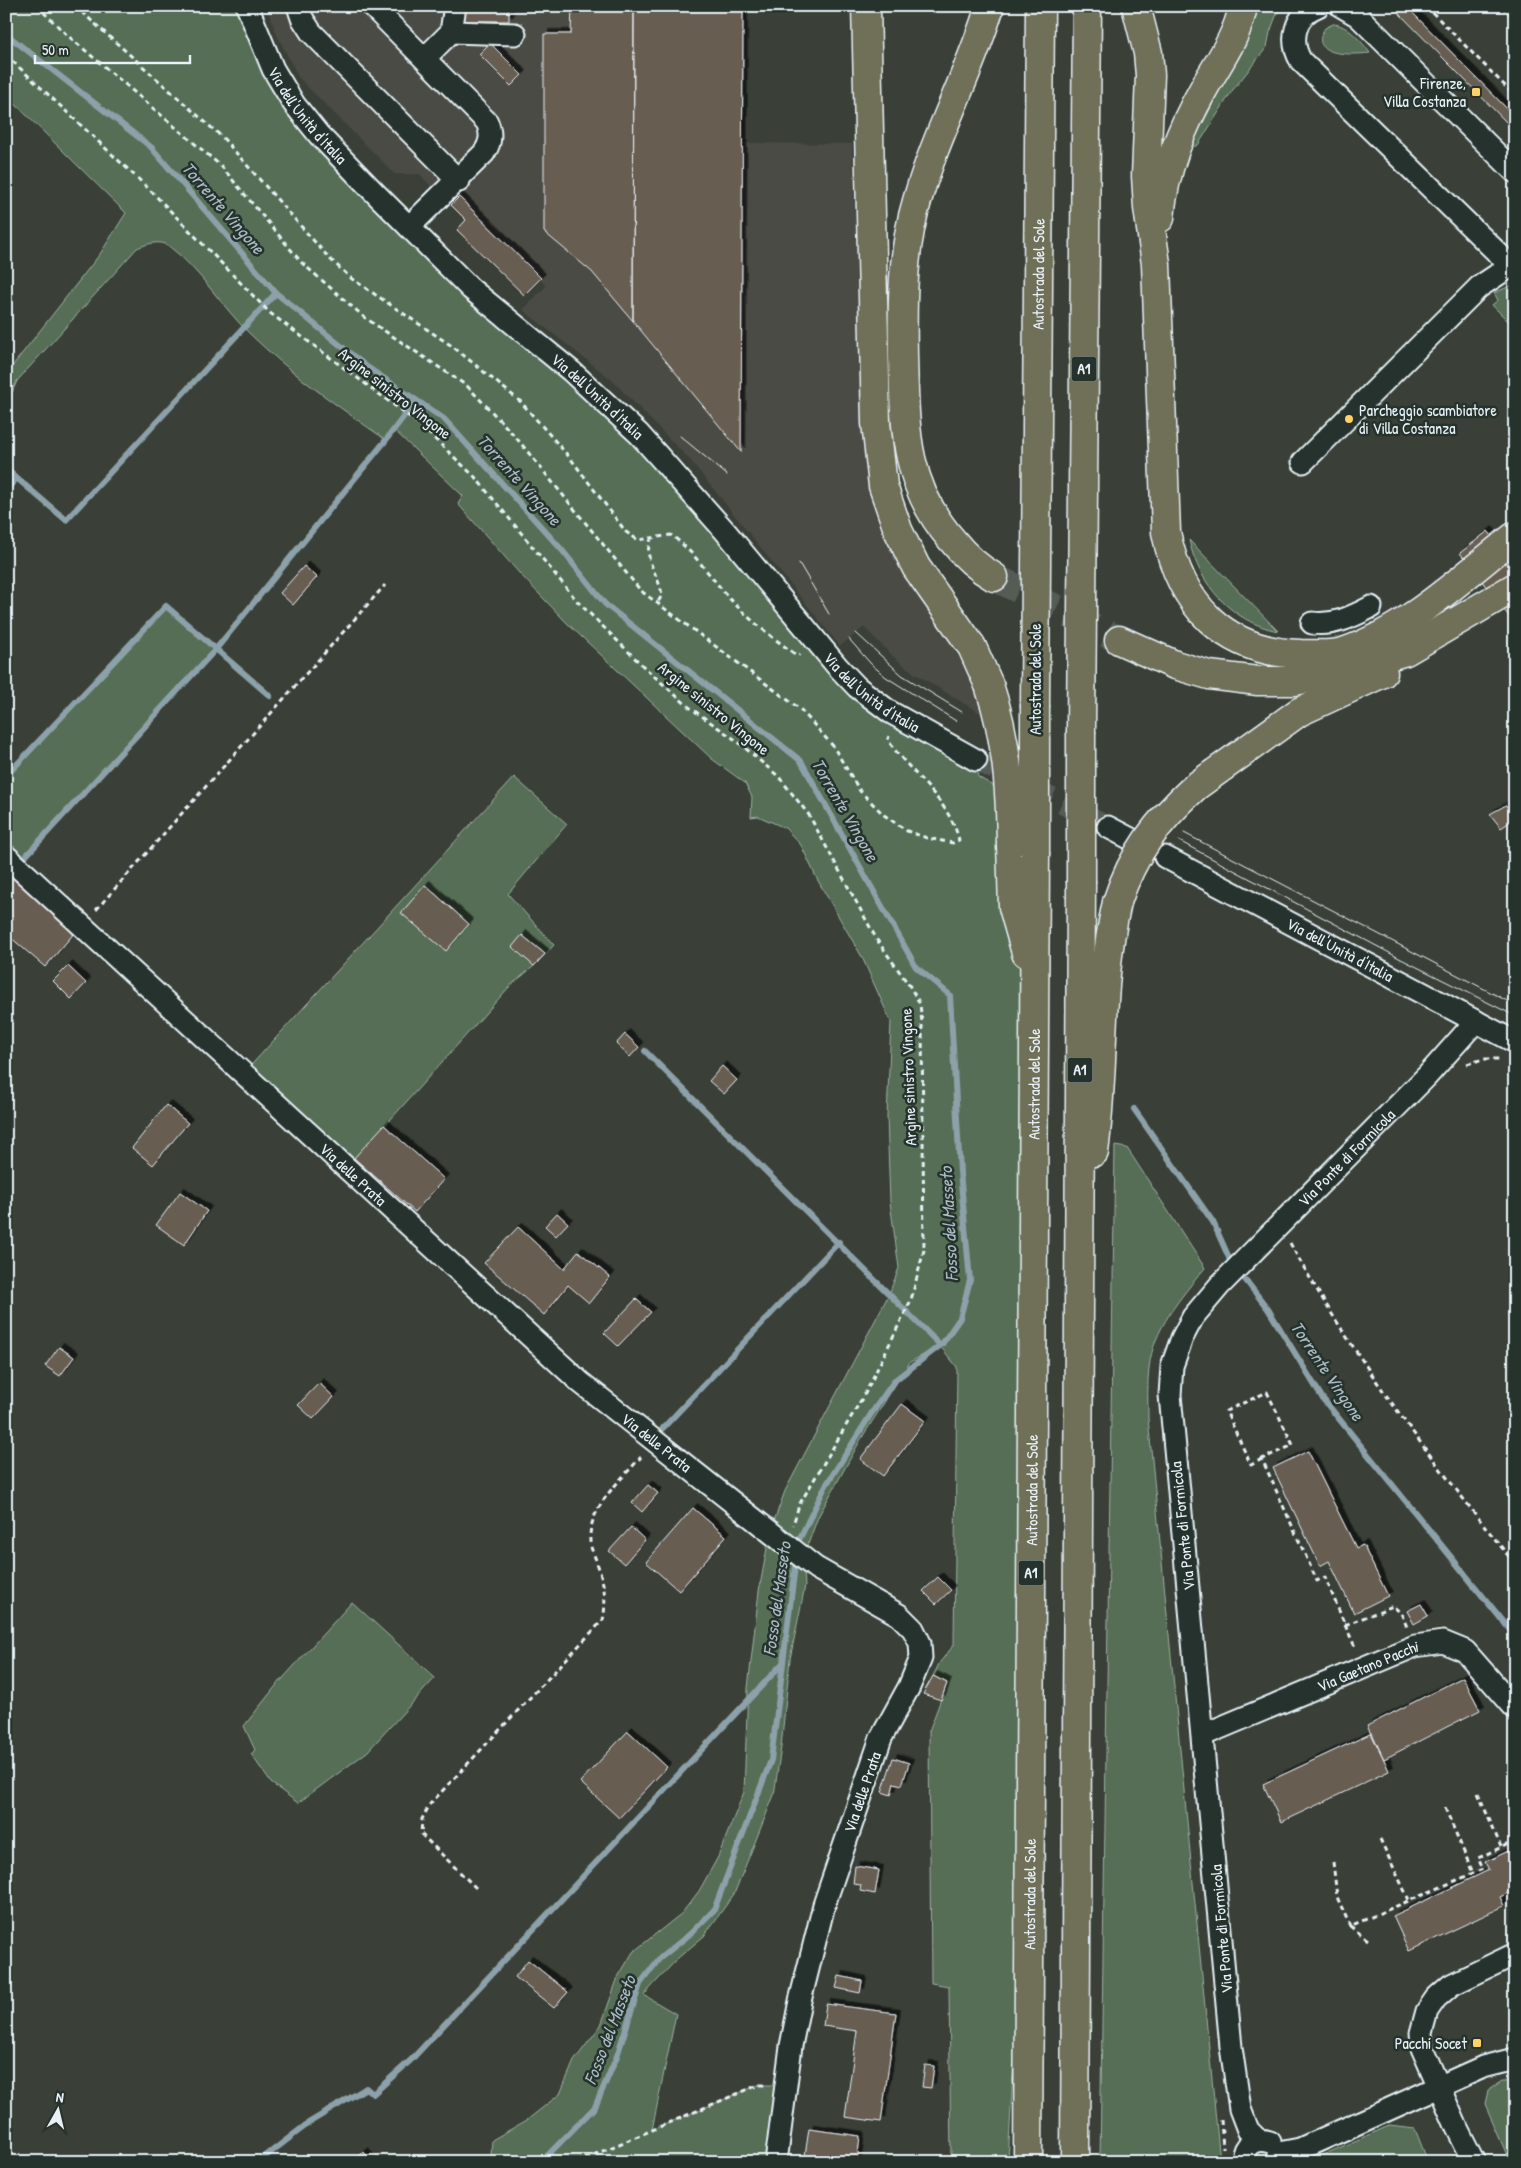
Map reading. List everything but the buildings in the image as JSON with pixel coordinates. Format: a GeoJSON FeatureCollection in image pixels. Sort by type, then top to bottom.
{"type":"FeatureCollection","features":[{"type":"Feature","properties":{"kind":"highway"},"geometry":{"type":"LineString","coordinates":[[866,6],[876,423],[883,486],[893,519],[910,555],[972,647],[989,685],[1005,745],[1010,786],[1023,849]]}},
{"type":"Feature","properties":{"kind":"highway"},"geometry":{"type":"LineString","coordinates":[[990,6],[929,163],[916,203],[905,265],[902,327],[906,438],[909,456],[919,486],[931,511],[947,534],[978,567],[994,577]]}},
{"type":"Feature","properties":{"kind":"highway","name":"Autostrada del Sole"},"geometry":{"type":"LineString","coordinates":[[1028,2162],[1035,984],[1013,907],[1023,849],[1035,705],[1040,6]]}},
{"type":"Feature","properties":{"kind":"highway","name":"A1"},"geometry":{"type":"LineString","coordinates":[[1075,2162],[1081,731],[1087,6]]}},
{"type":"Feature","properties":{"kind":"highway"},"geometry":{"type":"LineString","coordinates":[[1136,6],[1148,53],[1150,75],[1146,176],[1148,208],[1156,264],[1166,532],[1174,566],[1186,592],[1204,615],[1221,629],[1238,639],[1262,649],[1276,652],[1317,654],[1345,652],[1375,638],[1418,612],[1515,536]]}},
{"type":"Feature","properties":{"kind":"highway"},"geometry":{"type":"LineString","coordinates":[[1156,264],[1162,202],[1176,143],[1234,33],[1243,6]]}},
{"type":"Feature","properties":{"kind":"highway"},"geometry":{"type":"LineString","coordinates":[[1118,640],[1175,665],[1209,675],[1258,681],[1295,681],[1316,677],[1406,651],[1515,587]]}},
{"type":"Feature","properties":{"kind":"highway"},"geometry":{"type":"LineString","coordinates":[[1080,1257],[1100,1110],[1105,969],[1109,936],[1117,902],[1135,859],[1149,836],[1176,805],[1195,787],[1299,712],[1337,693],[1414,660],[1515,587]]}},
{"type":"Feature","properties":{"kind":"street","name":"Via dell'Unità d'Italia"},"geometry":{"type":"LineString","coordinates":[[247,6],[273,69],[294,104],[330,147],[464,282],[571,371],[639,434],[725,531],[825,652],[857,687],[883,707],[976,760]]}},
{"type":"Feature","properties":{"kind":"street"},"geometry":{"type":"LineString","coordinates":[[298,6],[303,21],[311,32],[459,180]]}},
{"type":"Feature","properties":{"kind":"street"},"geometry":{"type":"LineString","coordinates":[[372,6],[487,122],[490,128],[488,147],[459,180],[409,228]]}},
{"type":"Feature","properties":{"kind":"street"},"geometry":{"type":"LineString","coordinates":[[425,58],[451,32],[455,6]]}},
{"type":"Feature","properties":{"kind":"street"},"geometry":{"type":"LineString","coordinates":[[1303,462],[1449,306],[1512,264],[1301,60],[1296,52],[1295,30],[1302,17],[1318,6]]}},
{"type":"Feature","properties":{"kind":"street"},"geometry":{"type":"LineString","coordinates":[[1341,6],[1358,16],[1515,172]]}},
{"type":"Feature","properties":{"kind":"street"},"geometry":{"type":"LineString","coordinates":[[451,32],[515,34]]}},
{"type":"Feature","properties":{"kind":"street"},"geometry":{"type":"LineString","coordinates":[[1312,623],[1324,624],[1339,621],[1371,607]]}},
{"type":"Feature","properties":{"kind":"street"},"geometry":{"type":"LineString","coordinates":[[1108,827],[1132,839]]}},
{"type":"Feature","properties":{"kind":"street","name":"Via delle Prata"},"geometry":{"type":"LineString","coordinates":[[6,856],[580,1382],[816,1568],[899,1615],[913,1629],[920,1642],[921,1658],[909,1687],[881,1738],[824,1905],[800,2001],[785,2085],[776,2162]]}},
{"type":"Feature","properties":{"kind":"street","name":"Via dell'Unità d'Italia"},"geometry":{"type":"LineString","coordinates":[[1165,857],[1476,1021],[1509,1051]]}},
{"type":"Feature","properties":{"kind":"street","name":"Via Ponte di Formicola"},"geometry":{"type":"LineString","coordinates":[[1438,2086],[1279,2158],[1276,2147],[1269,2142],[1258,2140],[1248,2130],[1240,2109],[1236,2080],[1171,1419],[1170,1389],[1172,1366],[1182,1338],[1198,1310],[1220,1285],[1427,1076],[1476,1021]]}},
{"type":"Feature","properties":{"kind":"street","name":"Via Gaetano Pacchi"},"geometry":{"type":"LineString","coordinates":[[1203,1735],[1415,1646],[1443,1642],[1465,1651],[1515,1708]]}},
{"type":"Feature","properties":{"kind":"street"},"geometry":{"type":"LineString","coordinates":[[1474,2162],[1422,2048],[1421,2033],[1427,2011],[1436,1998],[1451,1985],[1515,1954]]}},
{"type":"Feature","properties":{"kind":"street"},"geometry":{"type":"LineString","coordinates":[[1438,2086],[1483,2067],[1515,2059]]}},
{"type":"Feature","properties":{"kind":"street"},"geometry":{"type":"LineString","coordinates":[[1244,2162],[1243,2156],[1247,2146],[1258,2140]]}},
{"type":"Feature","properties":{"kind":"path"},"geometry":{"type":"LineString","coordinates":[[37,6],[66,34],[221,166],[302,263],[364,317],[467,386],[514,435],[642,591],[800,709],[833,746],[860,791],[884,815],[907,831],[927,838],[953,843],[959,840],[956,828],[936,797],[901,760],[888,740],[889,736],[893,736]]}},
{"type":"Feature","properties":{"kind":"path"},"geometry":{"type":"LineString","coordinates":[[75,6],[222,137],[330,259],[352,279],[452,346],[521,402],[571,459],[626,532],[638,540],[671,535],[685,545],[733,602],[764,632],[795,654],[807,657],[825,652]]}},
{"type":"Feature","properties":{"kind":"path"},"geometry":{"type":"LineString","coordinates":[[1426,6],[1515,96]]}},
{"type":"Feature","properties":{"kind":"path"},"geometry":{"type":"LineString","coordinates":[[1502,6],[1515,20]]}},
{"type":"Feature","properties":{"kind":"path","name":"Argine sinistro Vingone"},"geometry":{"type":"LineString","coordinates":[[6,55],[149,189],[270,312],[418,423],[475,477],[578,602],[645,668],[688,707],[736,741],[780,777],[810,815],[877,940],[920,1004],[922,1023],[924,1250],[919,1272],[911,1300],[867,1390],[799,1505],[787,1546]]}},
{"type":"Feature","properties":{"kind":"path"},"geometry":{"type":"LineString","coordinates":[[652,537],[647,553],[660,583],[662,595],[658,602]]}},
{"type":"Feature","properties":{"kind":"path"},"geometry":{"type":"LineString","coordinates":[[82,925],[385,585]]}},
{"type":"Feature","properties":{"kind":"path"},"geometry":{"type":"LineString","coordinates":[[1463,1066],[1509,1051]]}},
{"type":"Feature","properties":{"kind":"path"},"geometry":{"type":"LineString","coordinates":[[1280,1224],[1335,1319],[1460,1495],[1515,1564]]}},
{"type":"Feature","properties":{"kind":"path"},"geometry":{"type":"LineString","coordinates":[[1267,1392],[1293,1445],[1262,1459],[1251,1465],[1226,1411],[1267,1392]]}},
{"type":"Feature","properties":{"kind":"path"},"geometry":{"type":"LineString","coordinates":[[476,1888],[421,1834],[422,1819],[430,1804],[603,1620],[606,1606],[602,1577],[590,1542],[591,1524],[600,1504],[655,1441]]}},
{"type":"Feature","properties":{"kind":"path"},"geometry":{"type":"LineString","coordinates":[[1262,1459],[1317,1580],[1325,1577],[1365,1667]]}},
{"type":"Feature","properties":{"kind":"path"},"geometry":{"type":"LineString","coordinates":[[1345,1625],[1393,1606],[1401,1613],[1415,1646]]}},
{"type":"Feature","properties":{"kind":"path"},"geometry":{"type":"LineString","coordinates":[[1478,1793],[1502,1847]]}},
{"type":"Feature","properties":{"kind":"path"},"geometry":{"type":"LineString","coordinates":[[1445,1808],[1473,1873]]}},
{"type":"Feature","properties":{"kind":"path"},"geometry":{"type":"LineString","coordinates":[[1380,1839],[1409,1900]]}},
{"type":"Feature","properties":{"kind":"path"},"geometry":{"type":"LineString","coordinates":[[1350,1926],[1482,1869],[1478,1858],[1515,1841]]}},
{"type":"Feature","properties":{"kind":"path"},"geometry":{"type":"LineString","coordinates":[[1332,1862],[1337,1897],[1350,1926],[1368,1940]]}},
{"type":"Feature","properties":{"kind":"path"},"geometry":{"type":"LineString","coordinates":[[577,2162],[758,2085],[785,2085]]}},
{"type":"Feature","properties":{"kind":"shaded area"},"geometry":{"type":"Polygon","coordinates":[[[266,6],[739,6],[738,143],[852,144],[864,454],[868,484],[875,514],[888,546],[902,573],[946,635],[970,677],[980,703],[980,713],[914,673],[895,658],[864,627],[840,646],[691,461],[611,379],[523,310],[546,286],[540,279],[524,295],[457,230],[466,220],[420,174],[395,174],[299,78],[277,35],[266,6]]]}},
{"type":"Feature","properties":{"kind":"green space"},"geometry":{"type":"Polygon","coordinates":[[[6,6],[247,6],[294,104],[571,371],[837,666],[976,760],[978,777],[1010,795],[1035,984],[1030,1765],[1008,2162],[951,2162],[949,1986],[931,1983],[929,1731],[947,1683],[933,1676],[940,1662],[954,1645],[957,1367],[940,1346],[910,1362],[861,1439],[818,1517],[803,1558],[805,1586],[790,1659],[774,1795],[734,1894],[704,1936],[678,1958],[644,1995],[676,2014],[652,2130],[758,2085],[785,2085],[776,2162],[494,2162],[491,2154],[492,2140],[527,2120],[560,2094],[574,2061],[601,2025],[618,1977],[633,1952],[682,1913],[699,1891],[718,1857],[744,1792],[748,1688],[759,1591],[770,1532],[785,1491],[889,1294],[899,1268],[890,1202],[887,1116],[891,1022],[862,957],[817,879],[801,845],[785,828],[758,816],[751,817],[752,797],[745,783],[712,759],[568,624],[520,574],[458,504],[463,496],[394,430],[386,440],[282,363],[250,334],[192,267],[170,247],[158,243],[137,248],[17,381],[9,399],[6,400],[6,374],[100,254],[126,213],[6,95],[6,6]]]}},
{"type":"Feature","properties":{"kind":"green space"},"geometry":{"type":"Polygon","coordinates":[[[1257,6],[1283,6],[1276,16],[1267,47],[1232,91],[1198,145],[1193,147],[1192,144],[1242,47],[1257,6]]]}},
{"type":"Feature","properties":{"kind":"green space"},"geometry":{"type":"Polygon","coordinates":[[[1333,24],[1349,30],[1370,53],[1343,54],[1326,49],[1322,44],[1321,37],[1325,28],[1333,24]]]}},
{"type":"Feature","properties":{"kind":"green space"},"geometry":{"type":"Polygon","coordinates":[[[1515,284],[1515,328],[1492,305],[1498,300],[1494,293],[1515,284]]]}},
{"type":"Feature","properties":{"kind":"green space"},"geometry":{"type":"Polygon","coordinates":[[[1189,540],[1278,631],[1246,619],[1220,599],[1209,586],[1201,572],[1189,540]]]}},
{"type":"Feature","properties":{"kind":"green space"},"geometry":{"type":"Polygon","coordinates":[[[166,606],[216,649],[24,858],[6,856],[6,776],[166,606]]]}},
{"type":"Feature","properties":{"kind":"green space"},"geometry":{"type":"Polygon","coordinates":[[[514,777],[567,824],[508,894],[554,945],[534,966],[510,986],[348,1167],[244,1073],[514,777]]]}},
{"type":"Feature","properties":{"kind":"green space"},"geometry":{"type":"Polygon","coordinates":[[[1115,1146],[1127,1148],[1205,1268],[1170,1314],[1156,1340],[1149,1368],[1148,1418],[1220,2162],[1100,2162],[1115,1146]]]}},
{"type":"Feature","properties":{"kind":"green space"},"geometry":{"type":"Polygon","coordinates":[[[352,1602],[435,1678],[367,1752],[298,1803],[271,1783],[251,1754],[255,1750],[244,1726],[275,1687],[352,1602]]]}},
{"type":"Feature","properties":{"kind":"green space"},"geometry":{"type":"Polygon","coordinates":[[[1503,2080],[1515,2080],[1515,2162],[1510,2162],[1485,2105],[1488,2090],[1503,2080]]]}},
{"type":"Feature","properties":{"kind":"green space"},"geometry":{"type":"Polygon","coordinates":[[[1389,2126],[1415,2129],[1428,2162],[1307,2162],[1389,2126]]]}},
{"type":"Feature","properties":{"kind":"waterway","name":"Torrente Vingone"},"geometry":{"type":"LineString","coordinates":[[6,34],[151,147],[276,293],[367,367],[444,419],[562,550],[605,604],[801,761],[916,967],[950,995],[960,1172],[970,1280],[960,1318],[942,1344],[895,1380],[871,1414],[825,1487],[798,1542],[798,1548]]}},
{"type":"Feature","properties":{"kind":"waterway"},"geometry":{"type":"LineString","coordinates":[[6,469],[66,520],[276,293]]}},
{"type":"Feature","properties":{"kind":"waterway"},"geometry":{"type":"LineString","coordinates":[[24,858],[216,649],[386,440],[416,400]]}},
{"type":"Feature","properties":{"kind":"waterway"},"geometry":{"type":"LineString","coordinates":[[6,490],[17,478]]}},
{"type":"Feature","properties":{"kind":"waterway"},"geometry":{"type":"LineString","coordinates":[[6,776],[166,606],[270,696]]}},
{"type":"Feature","properties":{"kind":"waterway"},"geometry":{"type":"LineString","coordinates":[[645,1051],[940,1345]]}},
{"type":"Feature","properties":{"kind":"waterway","name":"Torrente Vingone"},"geometry":{"type":"LineString","coordinates":[[1134,1109],[1213,1222],[1230,1260],[1268,1309],[1323,1399],[1515,1636]]}},
{"type":"Feature","properties":{"kind":"waterway"},"geometry":{"type":"LineString","coordinates":[[663,1428],[839,1242]]}},
{"type":"Feature","properties":{"kind":"waterway","name":"Fosso del Masseto"},"geometry":{"type":"LineString","coordinates":[[541,2162],[595,2107],[617,2056],[640,1984],[659,1959],[690,1934],[714,1910],[771,1760],[796,1558]]}},
{"type":"Feature","properties":{"kind":"waterway"},"geometry":{"type":"LineString","coordinates":[[258,2162],[310,2122],[366,2088],[373,2094],[411,2060],[782,1664]]}},
{"type":"Feature","properties":{"kind":"tunnel"},"geometry":{"type":"LineString","coordinates":[[994,577],[1119,640]]}},
{"type":"Feature","properties":{"kind":"tunnel"},"geometry":{"type":"LineString","coordinates":[[976,760],[1108,827]]}},
{"type":"Feature","properties":{"kind":"tram line"},"geometry":{"type":"LineString","coordinates":[[680,436],[727,475]]}},
{"type":"Feature","properties":{"kind":"tram line"},"geometry":{"type":"LineString","coordinates":[[799,563],[829,614]]}},
{"type":"Feature","properties":{"kind":"tram line"},"geometry":{"type":"LineString","coordinates":[[856,633],[902,675],[962,712]]}},
{"type":"Feature","properties":{"kind":"tram line"},"geometry":{"type":"LineString","coordinates":[[849,639],[871,664],[886,677],[956,721]]}},
{"type":"Feature","properties":{"kind":"tram line"},"geometry":{"type":"LineString","coordinates":[[1184,833],[1515,1005]]}},
{"type":"Feature","properties":{"kind":"tram line"},"geometry":{"type":"LineString","coordinates":[[1179,841],[1401,959],[1515,1016]]}},
{"type":"Feature","properties":{"kind":"place","name":"Firenze, Villa Costanza"},"geometry":{"type":"Point","coordinates":[1476,92]}},
{"type":"Feature","properties":{"kind":"place","name":"Parcheggio scambiatore di Villa Costanza"},"geometry":{"type":"Point","coordinates":[1349,419]}},
{"type":"Feature","properties":{"kind":"place","name":"Pacchi Socet"},"geometry":{"type":"Point","coordinates":[1477,2043]}}]}
